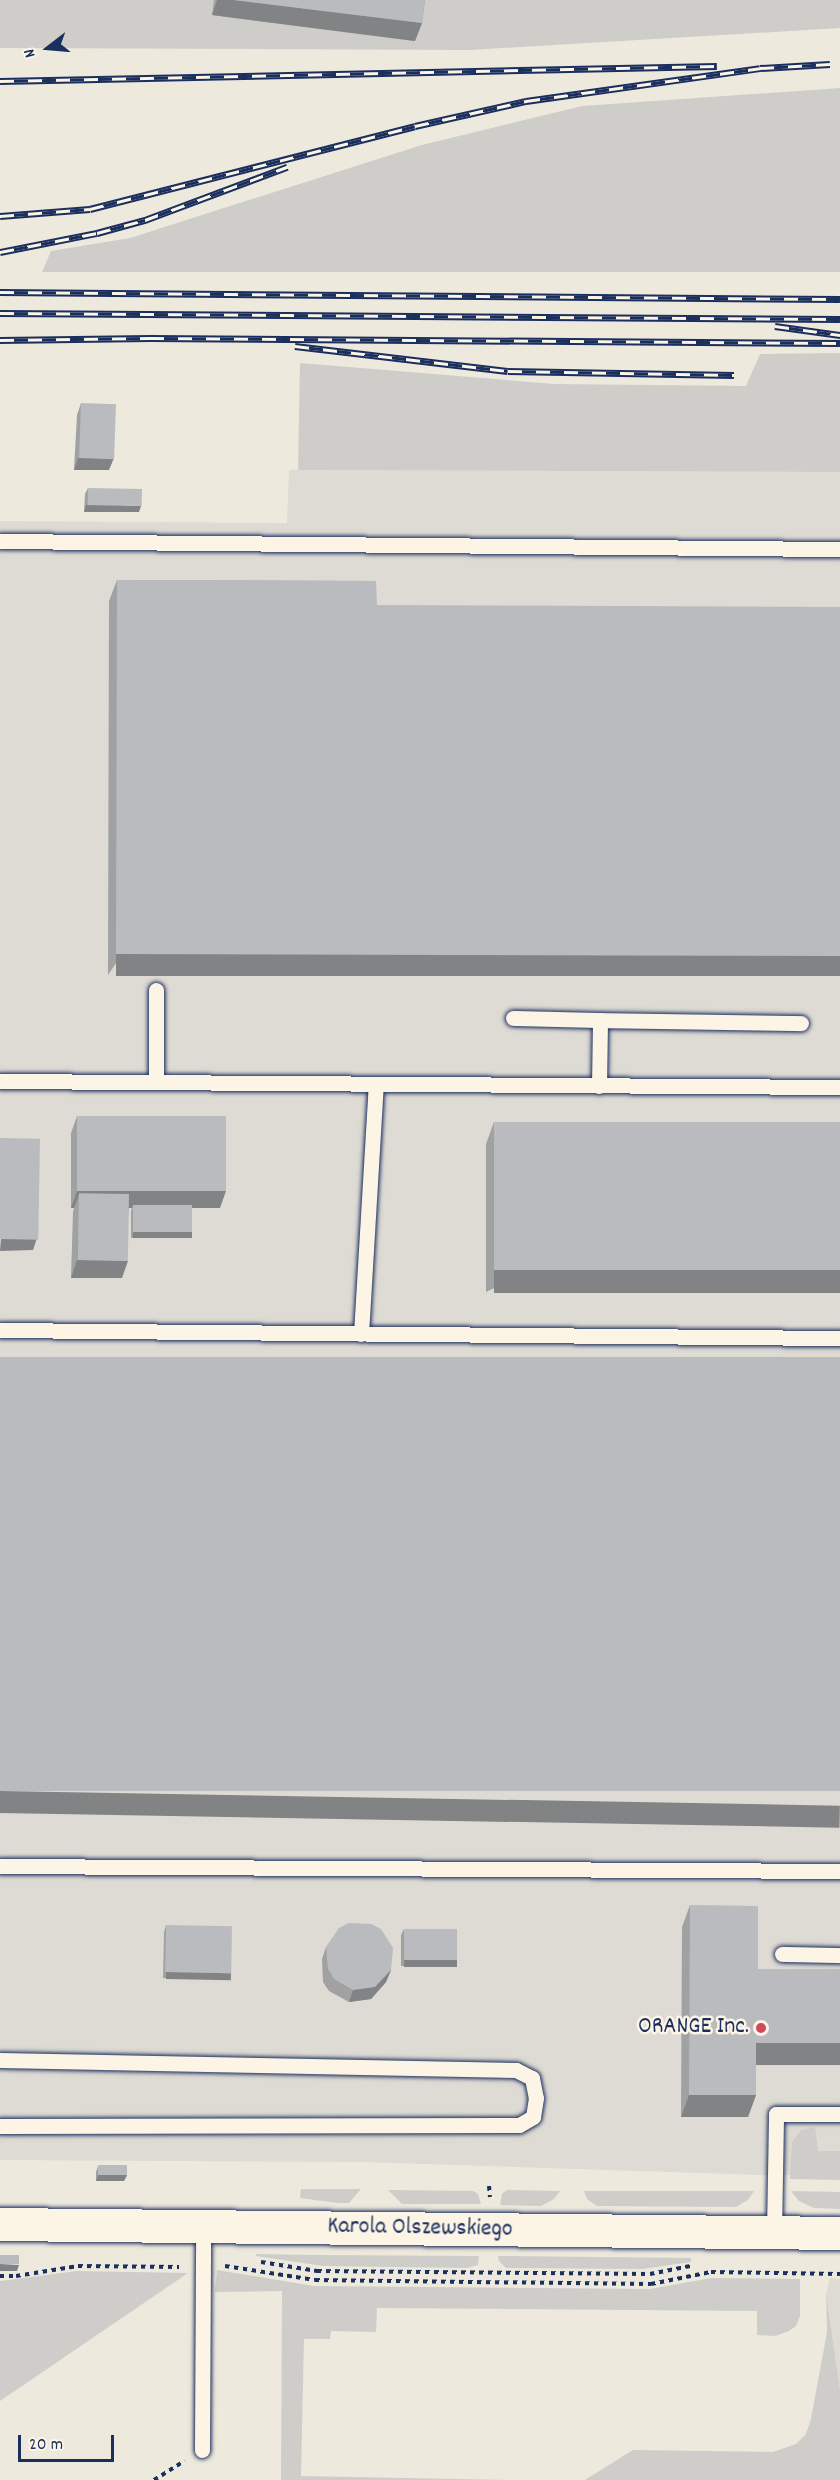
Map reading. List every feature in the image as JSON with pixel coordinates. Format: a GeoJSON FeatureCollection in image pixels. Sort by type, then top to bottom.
{"type":"FeatureCollection","features":[{"type":"Feature","properties":{"kind":"street","name":"Karola Olszewskiego"},"geometry":{"type":"LineString","coordinates":[[0,2224],[840,2233]]}},
{"type":"Feature","properties":{"kind":"lane"},"geometry":{"type":"LineString","coordinates":[[0,542],[840,549]]}},
{"type":"Feature","properties":{"kind":"lane"},"geometry":{"type":"LineString","coordinates":[[156,990],[156,1082]]}},
{"type":"Feature","properties":{"kind":"lane"},"geometry":{"type":"LineString","coordinates":[[513,1018],[801,1023]]}},
{"type":"Feature","properties":{"kind":"lane"},"geometry":{"type":"LineString","coordinates":[[599,1086],[600,1020]]}},
{"type":"Feature","properties":{"kind":"lane"},"geometry":{"type":"LineString","coordinates":[[0,1081],[840,1087]]}},
{"type":"Feature","properties":{"kind":"lane"},"geometry":{"type":"LineString","coordinates":[[361,1334],[376,1084]]}},
{"type":"Feature","properties":{"kind":"lane"},"geometry":{"type":"LineString","coordinates":[[0,1330],[840,1338]]}},
{"type":"Feature","properties":{"kind":"lane"},"geometry":{"type":"LineString","coordinates":[[0,1866],[840,1871]]}},
{"type":"Feature","properties":{"kind":"lane"},"geometry":{"type":"LineString","coordinates":[[782,1954],[840,1955]]}},
{"type":"Feature","properties":{"kind":"lane"},"geometry":{"type":"LineString","coordinates":[[0,2060],[516,2070],[532,2078],[536,2098],[533,2117],[519,2125],[0,2126]]}},
{"type":"Feature","properties":{"kind":"lane"},"geometry":{"type":"LineString","coordinates":[[774,2232],[776,2114],[840,2114]]}},
{"type":"Feature","properties":{"kind":"lane"},"geometry":{"type":"LineString","coordinates":[[202,2450],[203,2226]]}},
{"type":"Feature","properties":{"kind":"path"},"geometry":{"type":"LineString","coordinates":[[260,2262],[316,2271],[650,2274],[700,2264]]}},
{"type":"Feature","properties":{"kind":"path"},"geometry":{"type":"LineString","coordinates":[[0,2276],[16,2276],[78,2266],[219,2265],[315,2280],[651,2284],[711,2272],[840,2274]]}},
{"type":"Feature","properties":{"kind":"path"},"geometry":{"type":"LineString","coordinates":[[154,2480],[202,2450]]}},
{"type":"Feature","properties":{"kind":"shaded area"},"geometry":{"type":"Polygon","coordinates":[[[0,0],[840,0],[840,28],[470,50],[0,48],[0,0]]]}},
{"type":"Feature","properties":{"kind":"shaded area"},"geometry":{"type":"Polygon","coordinates":[[[840,88],[840,272],[42,272],[51,251],[130,238],[422,145],[582,106],[840,88]]]}},
{"type":"Feature","properties":{"kind":"shaded area"},"geometry":{"type":"Polygon","coordinates":[[[840,353],[840,472],[298,470],[300,363],[554,384],[746,386],[760,354],[840,353]]]}},
{"type":"Feature","properties":{"kind":"shaded area"},"geometry":{"type":"Polygon","coordinates":[[[289,470],[840,472],[840,2175],[760,2175],[364,2162],[0,2160],[0,521],[287,523],[289,470]]]}},
{"type":"Feature","properties":{"kind":"shaded area"},"geometry":{"type":"Polygon","coordinates":[[[815,2127],[818,2151],[840,2151],[840,2180],[790,2179],[792,2142],[801,2130],[815,2127]]]}},
{"type":"Feature","properties":{"kind":"shaded area"},"geometry":{"type":"Polygon","coordinates":[[[301,2189],[361,2189],[349,2203],[338,2203],[300,2198],[301,2189]]]}},
{"type":"Feature","properties":{"kind":"shaded area"},"geometry":{"type":"Polygon","coordinates":[[[388,2190],[473,2191],[478,2194],[481,2204],[402,2204],[388,2190]]]}},
{"type":"Feature","properties":{"kind":"shaded area"},"geometry":{"type":"Polygon","coordinates":[[[507,2190],[560,2191],[554,2199],[541,2206],[500,2205],[502,2194],[507,2190]]]}},
{"type":"Feature","properties":{"kind":"shaded area"},"geometry":{"type":"Polygon","coordinates":[[[584,2191],[754,2191],[748,2200],[736,2207],[597,2206],[587,2199],[584,2191]]]}},
{"type":"Feature","properties":{"kind":"shaded area"},"geometry":{"type":"Polygon","coordinates":[[[791,2191],[840,2192],[840,2209],[814,2208],[799,2201],[791,2191]]]}},
{"type":"Feature","properties":{"kind":"shaded area"},"geometry":{"type":"Polygon","coordinates":[[[256,2254],[479,2256],[478,2265],[467,2268],[323,2266],[256,2256],[256,2254]]]}},
{"type":"Feature","properties":{"kind":"shaded area"},"geometry":{"type":"Polygon","coordinates":[[[498,2256],[691,2258],[691,2262],[642,2269],[506,2268],[499,2261],[498,2256]]]}},
{"type":"Feature","properties":{"kind":"shaded area"},"geometry":{"type":"Polygon","coordinates":[[[217,2270],[314,2286],[650,2289],[711,2278],[800,2279],[800,2316],[796,2326],[775,2336],[757,2335],[757,2311],[377,2308],[376,2332],[331,2331],[330,2339],[304,2339],[301,2476],[513,2480],[281,2480],[282,2291],[215,2292],[217,2270]]]}},
{"type":"Feature","properties":{"kind":"shaded area"},"geometry":{"type":"Polygon","coordinates":[[[77,2271],[188,2273],[0,2401],[0,2281],[77,2271]]]}},
{"type":"Feature","properties":{"kind":"shaded area"},"geometry":{"type":"Polygon","coordinates":[[[830,2278],[840,2279],[840,2389],[826,2294],[830,2278]]]}},
{"type":"Feature","properties":{"kind":"shaded area"},"geometry":{"type":"Polygon","coordinates":[[[826,2294],[840,2389],[840,2480],[585,2480],[633,2450],[773,2452],[796,2444],[806,2434],[811,2419],[827,2332],[826,2294]]]}},
{"type":"Feature","properties":{"kind":"building"},"geometry":{"type":"Polygon","coordinates":[[[234,0],[425,0],[422,23],[234,0]]]}},
{"type":"Feature","properties":{"kind":"building"},"geometry":{"type":"Polygon","coordinates":[[[81,403],[116,404],[114,459],[79,458],[81,403]]]}},
{"type":"Feature","properties":{"kind":"building"},"geometry":{"type":"Polygon","coordinates":[[[88,488],[142,489],[142,506],[88,505],[88,488]]]}},
{"type":"Feature","properties":{"kind":"building"},"geometry":{"type":"Polygon","coordinates":[[[117,580],[376,581],[377,605],[840,607],[840,956],[116,954],[117,580]]]}},
{"type":"Feature","properties":{"kind":"building"},"geometry":{"type":"Polygon","coordinates":[[[77,1116],[226,1116],[226,1191],[77,1191],[77,1116]]]}},
{"type":"Feature","properties":{"kind":"building"},"geometry":{"type":"Polygon","coordinates":[[[494,1122],[840,1122],[840,1270],[494,1270],[494,1122]]]}},
{"type":"Feature","properties":{"kind":"building"},"geometry":{"type":"Polygon","coordinates":[[[0,1138],[40,1139],[38,1240],[0,1239],[0,1138]]]}},
{"type":"Feature","properties":{"kind":"building"},"geometry":{"type":"Polygon","coordinates":[[[79,1193],[129,1194],[128,1261],[78,1260],[79,1193]]]}},
{"type":"Feature","properties":{"kind":"building"},"geometry":{"type":"Polygon","coordinates":[[[133,1205],[192,1205],[192,1232],[133,1232],[133,1205]]]}},
{"type":"Feature","properties":{"kind":"building"},"geometry":{"type":"Polygon","coordinates":[[[0,1357],[840,1357],[840,1791],[0,1791],[0,1357]]]}},
{"type":"Feature","properties":{"kind":"building","name":"ORANGE Inc."},"geometry":{"type":"Polygon","coordinates":[[[690,1905],[758,1906],[758,1969],[840,1969],[840,2043],[756,2043],[756,2095],[689,2095],[690,1905]]]}},
{"type":"Feature","properties":{"kind":"building"},"geometry":{"type":"Polygon","coordinates":[[[349,1923],[371,1924],[381,1929],[393,1948],[391,1970],[375,1987],[353,1990],[334,1979],[328,1969],[326,1947],[339,1928],[349,1923]]]}},
{"type":"Feature","properties":{"kind":"building"},"geometry":{"type":"Polygon","coordinates":[[[166,1925],[232,1926],[231,1973],[165,1972],[166,1925]]]}},
{"type":"Feature","properties":{"kind":"building"},"geometry":{"type":"Polygon","coordinates":[[[404,1929],[457,1929],[457,1960],[404,1960],[404,1929]]]}},
{"type":"Feature","properties":{"kind":"building"},"geometry":{"type":"Polygon","coordinates":[[[98,2165],[127,2165],[127,2175],[98,2175],[98,2165]]]}},
{"type":"Feature","properties":{"kind":"building"},"geometry":{"type":"Polygon","coordinates":[[[0,2255],[19,2255],[19,2264],[0,2264],[0,2255]]]}},
{"type":"Feature","properties":{"kind":"railway"},"geometry":{"type":"LineString","coordinates":[[0,216],[90,209],[415,126],[526,101],[760,68],[830,64]]}},
{"type":"Feature","properties":{"kind":"railway"},"geometry":{"type":"LineString","coordinates":[[0,81],[717,66]]}},
{"type":"Feature","properties":{"kind":"railway"},"geometry":{"type":"LineString","coordinates":[[0,252],[97,233],[145,220],[287,167]]}},
{"type":"Feature","properties":{"kind":"railway"},"geometry":{"type":"LineString","coordinates":[[0,292],[840,299]]}},
{"type":"Feature","properties":{"kind":"railway"},"geometry":{"type":"LineString","coordinates":[[0,313],[840,319]]}},
{"type":"Feature","properties":{"kind":"railway"},"geometry":{"type":"LineString","coordinates":[[775,326],[840,335]]}},
{"type":"Feature","properties":{"kind":"railway"},"geometry":{"type":"LineString","coordinates":[[0,340],[150,338],[840,343]]}},
{"type":"Feature","properties":{"kind":"railway"},"geometry":{"type":"LineString","coordinates":[[295,346],[508,371],[734,375]]}},
{"type":"Feature","properties":{"kind":"place","name":"ORANGE Inc."},"geometry":{"type":"Point","coordinates":[761,2028]}}]}
